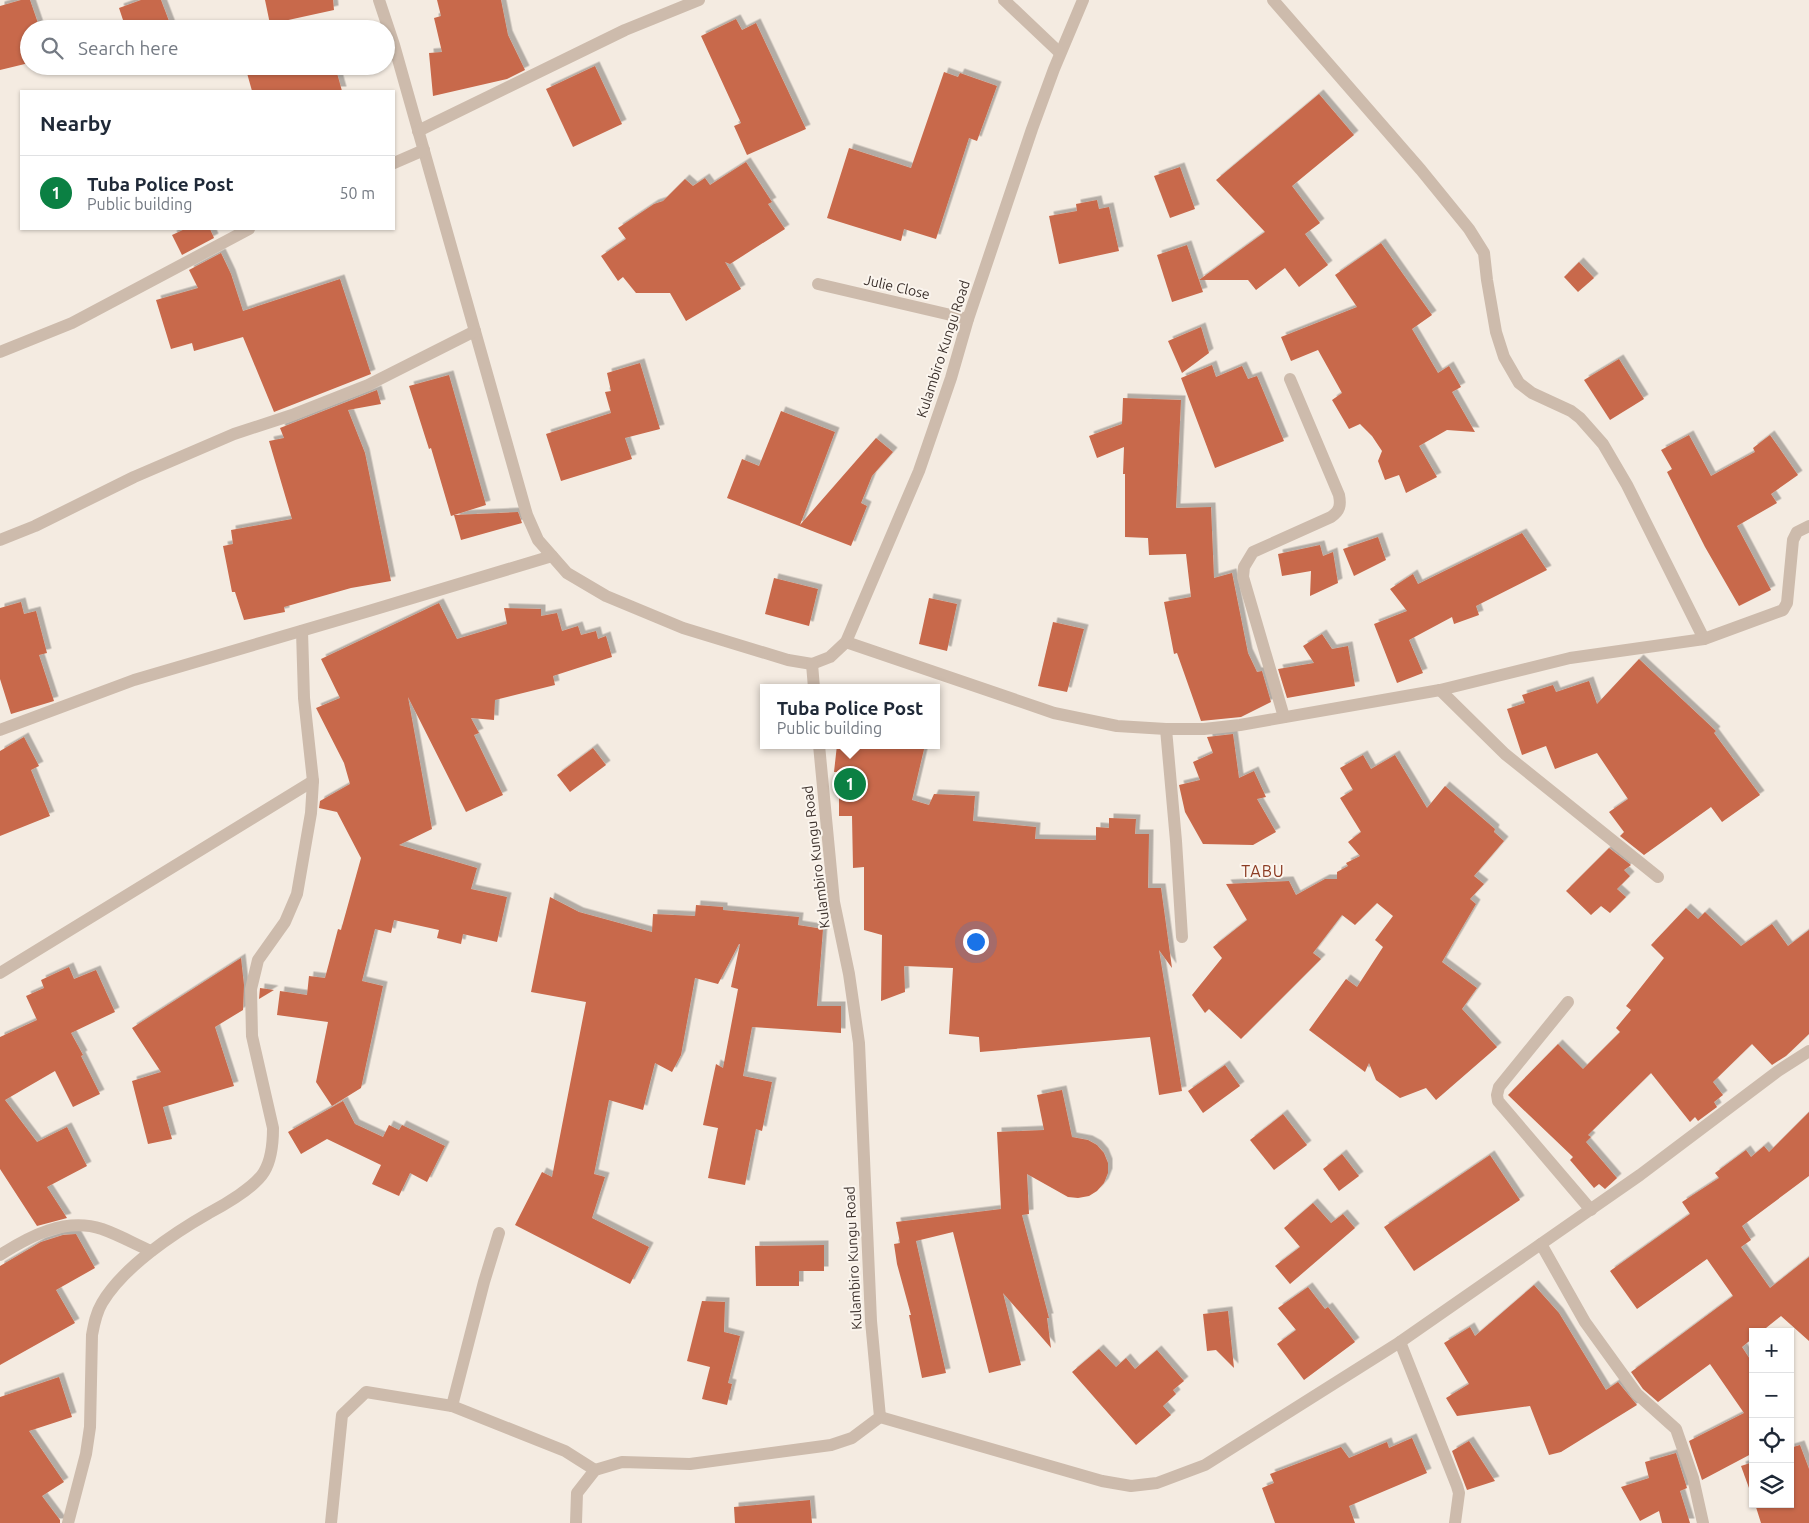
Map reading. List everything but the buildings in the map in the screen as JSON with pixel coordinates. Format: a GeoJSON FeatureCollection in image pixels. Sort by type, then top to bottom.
{"type":"FeatureCollection","features":[{"type":"Feature","properties":{"kind":"street"},"geometry":{"type":"LineString","coordinates":[[379,0],[385,20]]}},
{"type":"Feature","properties":{"kind":"street"},"geometry":{"type":"LineString","coordinates":[[418,131],[625,30],[699,0]]}},
{"type":"Feature","properties":{"kind":"street"},"geometry":{"type":"LineString","coordinates":[[1004,0],[1060,54]]}},
{"type":"Feature","properties":{"kind":"street","name":"Kulambiro Kungu Road"},"geometry":{"type":"LineString","coordinates":[[812,664],[830,657],[846,642],[919,471],[1025,147],[1060,54],[1083,0]]}},
{"type":"Feature","properties":{"kind":"street"},"geometry":{"type":"LineString","coordinates":[[1273,0],[1421,170],[1469,229],[1484,253],[1488,290],[1496,332],[1504,357],[1519,383],[1532,393],[1571,411],[1604,444],[1627,485],[1704,639]]}},
{"type":"Feature","properties":{"kind":"street"},"geometry":{"type":"LineString","coordinates":[[395,54],[527,515],[538,540],[567,573],[606,596],[674,625],[750,649],[812,664],[814,684]]}},
{"type":"Feature","properties":{"kind":"street"},"geometry":{"type":"LineString","coordinates":[[395,164],[424,150]]}},
{"type":"Feature","properties":{"kind":"street"},"geometry":{"type":"LineString","coordinates":[[0,352],[72,322],[247,230]]}},
{"type":"Feature","properties":{"kind":"street","name":"Julie Close"},"geometry":{"type":"LineString","coordinates":[[818,284],[968,319]]}},
{"type":"Feature","properties":{"kind":"street"},"geometry":{"type":"LineString","coordinates":[[0,540],[35,526],[134,477],[234,434],[292,415],[368,386],[475,331]]}},
{"type":"Feature","properties":{"kind":"street"},"geometry":{"type":"LineString","coordinates":[[1284,717],[1243,577],[1244,567],[1253,552],[1331,517],[1338,512],[1341,504],[1339,495],[1290,378]]}},
{"type":"Feature","properties":{"kind":"street"},"geometry":{"type":"LineString","coordinates":[[846,642],[1054,713],[1117,726],[1204,729],[1240,725],[1440,690],[1570,658],[1704,639],[1783,610],[1787,602],[1793,540],[1797,532],[1809,526]]}},
{"type":"Feature","properties":{"kind":"street"},"geometry":{"type":"LineString","coordinates":[[0,730],[134,680],[552,556]]}},
{"type":"Feature","properties":{"kind":"street"},"geometry":{"type":"LineString","coordinates":[[68,1523],[86,1454],[90,1427],[92,1335],[94,1322],[101,1304],[113,1286],[151,1251],[179,1230],[229,1202],[264,1173],[270,1157],[273,1143],[273,1128],[252,1036],[251,989],[258,960],[284,922],[297,894],[308,832],[313,781],[304,698],[302,631]]}},
{"type":"Feature","properties":{"kind":"street"},"geometry":{"type":"LineString","coordinates":[[1440,690],[1505,754],[1658,877]]}},
{"type":"Feature","properties":{"kind":"street"},"geometry":{"type":"LineString","coordinates":[[1166,729],[1182,937]]}},
{"type":"Feature","properties":{"kind":"street","name":"Kulambiro Kungu Road"},"geometry":{"type":"LineString","coordinates":[[819,749],[834,902],[849,974],[858,1043],[871,1321],[880,1417]]}},
{"type":"Feature","properties":{"kind":"street"},"geometry":{"type":"LineString","coordinates":[[0,973],[313,781]]}},
{"type":"Feature","properties":{"kind":"street"},"geometry":{"type":"LineString","coordinates":[[1568,1002],[1499,1087],[1497,1095],[1498,1101],[1591,1210]]}},
{"type":"Feature","properties":{"kind":"street"},"geometry":{"type":"LineString","coordinates":[[576,1523],[577,1493],[595,1470],[622,1462],[690,1464],[831,1445],[852,1438],[880,1417],[1102,1480],[1131,1486],[1158,1483],[1205,1465],[1400,1342],[1591,1210],[1778,1071],[1809,1051]]}},
{"type":"Feature","properties":{"kind":"street"},"geometry":{"type":"LineString","coordinates":[[0,1255],[40,1233],[55,1228],[74,1226],[100,1229],[151,1251]]}},
{"type":"Feature","properties":{"kind":"street"},"geometry":{"type":"LineString","coordinates":[[452,1406],[484,1282],[499,1233]]}},
{"type":"Feature","properties":{"kind":"street"},"geometry":{"type":"LineString","coordinates":[[1541,1244],[1585,1322],[1638,1394],[1676,1429],[1693,1478],[1703,1523]]}},
{"type":"Feature","properties":{"kind":"street"},"geometry":{"type":"LineString","coordinates":[[1400,1342],[1457,1486],[1459,1493],[1455,1523]]}},
{"type":"Feature","properties":{"kind":"street"},"geometry":{"type":"LineString","coordinates":[[331,1523],[342,1415],[366,1392],[452,1406],[565,1451],[595,1470]]}},
{"type":"Feature","properties":{"kind":"place","name":"Tuba Police Post"},"geometry":{"type":"Point","coordinates":[850,784]}},
{"type":"Feature","properties":{"kind":"district","name":"TABU"},"geometry":{"type":"Point","coordinates":[1263,871]}}]}
